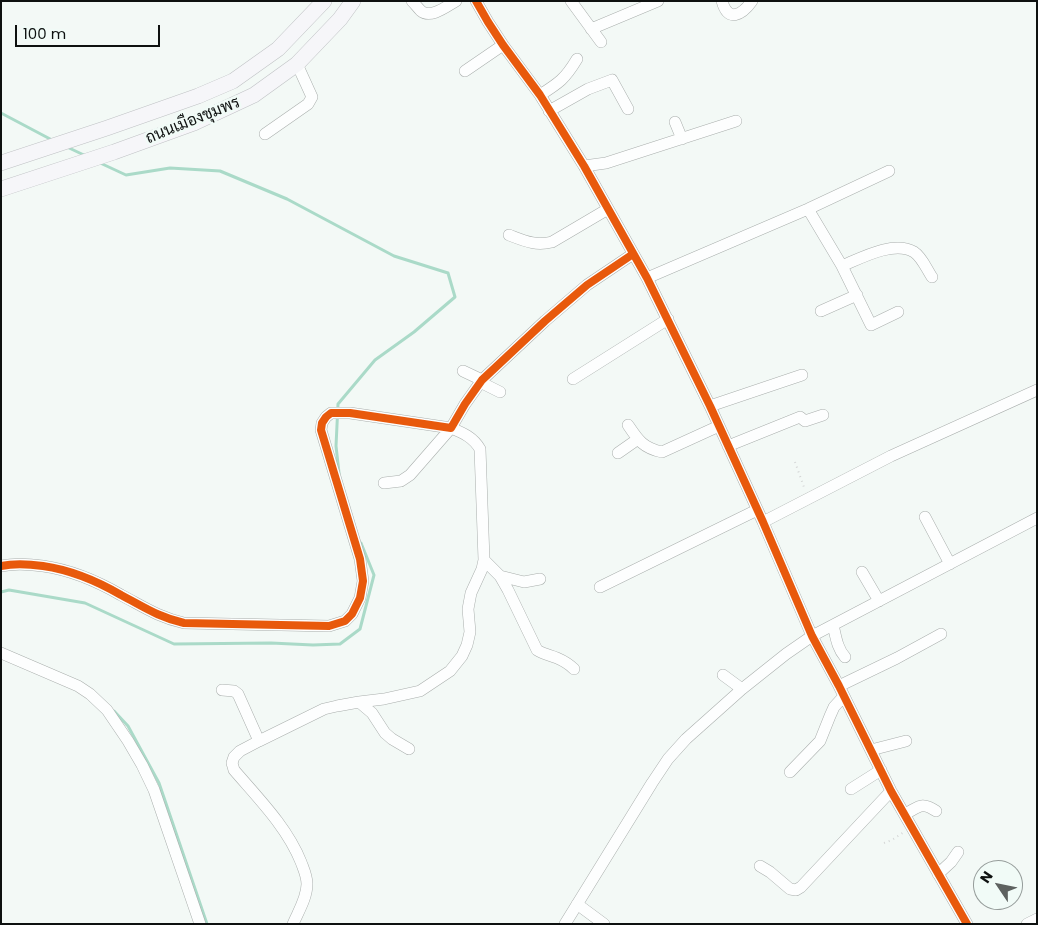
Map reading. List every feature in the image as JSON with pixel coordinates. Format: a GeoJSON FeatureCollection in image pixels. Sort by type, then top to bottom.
{"type":"FeatureCollection","features":[{"type":"Feature","properties":{"kind":"main road","name":"ถนนเมืองชุมพร"},"geometry":{"type":"LineString","coordinates":[[1,163],[198,96],[233,80],[278,49],[324,1]]}},
{"type":"Feature","properties":{"kind":"main road","name":"ถนนเมืองชุมพร"},"geometry":{"type":"LineString","coordinates":[[1,189],[114,152],[194,123],[254,95],[297,64],[340,19],[353,1]]}},
{"type":"Feature","properties":{"kind":"street"},"geometry":{"type":"LineString","coordinates":[[412,1],[422,12],[427,14],[434,13],[456,1]]}},
{"type":"Feature","properties":{"kind":"street"},"geometry":{"type":"LineString","coordinates":[[476,1],[502,45],[540,96],[584,166],[647,278],[710,406],[812,636],[891,791],[967,924]]}},
{"type":"Feature","properties":{"kind":"street"},"geometry":{"type":"LineString","coordinates":[[570,1],[601,42]]}},
{"type":"Feature","properties":{"kind":"street"},"geometry":{"type":"LineString","coordinates":[[591,28],[657,1]]}},
{"type":"Feature","properties":{"kind":"street"},"geometry":{"type":"LineString","coordinates":[[722,1],[723,7],[734,16],[741,13],[752,1]]}},
{"type":"Feature","properties":{"kind":"street"},"geometry":{"type":"LineString","coordinates":[[465,71],[502,45]]}},
{"type":"Feature","properties":{"kind":"street"},"geometry":{"type":"LineString","coordinates":[[540,96],[559,83],[569,73],[577,59]]}},
{"type":"Feature","properties":{"kind":"street"},"geometry":{"type":"LineString","coordinates":[[265,134],[308,104],[312,97],[297,64]]}},
{"type":"Feature","properties":{"kind":"street"},"geometry":{"type":"LineString","coordinates":[[549,112],[588,89],[612,80],[628,109]]}},
{"type":"Feature","properties":{"kind":"street"},"geometry":{"type":"LineString","coordinates":[[584,166],[606,163],[736,121]]}},
{"type":"Feature","properties":{"kind":"street"},"geometry":{"type":"LineString","coordinates":[[674,122],[682,139]]}},
{"type":"Feature","properties":{"kind":"street"},"geometry":{"type":"LineString","coordinates":[[647,278],[808,209],[889,171]]}},
{"type":"Feature","properties":{"kind":"street"},"geometry":{"type":"LineString","coordinates":[[508,235],[530,243],[542,244],[552,242],[608,209]]}},
{"type":"Feature","properties":{"kind":"street"},"geometry":{"type":"LineString","coordinates":[[808,209],[842,266],[871,325],[898,312]]}},
{"type":"Feature","properties":{"kind":"street"},"geometry":{"type":"LineString","coordinates":[[842,266],[892,248],[905,249],[914,252],[919,257],[932,277]]}},
{"type":"Feature","properties":{"kind":"street"},"geometry":{"type":"LineString","coordinates":[[384,483],[401,481],[410,475],[451,428],[481,381],[545,321],[587,285],[633,254]]}},
{"type":"Feature","properties":{"kind":"street"},"geometry":{"type":"LineString","coordinates":[[821,311],[857,296]]}},
{"type":"Feature","properties":{"kind":"street"},"geometry":{"type":"LineString","coordinates":[[573,379],[668,319]]}},
{"type":"Feature","properties":{"kind":"street"},"geometry":{"type":"LineString","coordinates":[[463,370],[500,392]]}},
{"type":"Feature","properties":{"kind":"street"},"geometry":{"type":"LineString","coordinates":[[710,406],[802,375]]}},
{"type":"Feature","properties":{"kind":"street"},"geometry":{"type":"LineString","coordinates":[[763,522],[891,456],[1037,390]]}},
{"type":"Feature","properties":{"kind":"street"},"geometry":{"type":"LineString","coordinates":[[1,566],[13,564],[61,569],[87,578],[120,594],[152,613],[184,623],[329,626],[346,621],[352,614],[360,598],[363,581],[360,559],[321,430],[322,423],[326,417],[331,413],[350,413],[451,428],[469,436],[476,442],[480,449],[484,560],[469,601],[470,632],[462,656],[450,671],[420,691],[324,709],[259,741],[234,757],[232,764],[234,770],[281,826],[296,851],[306,876],[307,887],[293,924]]}},
{"type":"Feature","properties":{"kind":"street"},"geometry":{"type":"LineString","coordinates":[[728,446],[800,417],[805,421],[823,415]]}},
{"type":"Feature","properties":{"kind":"street"},"geometry":{"type":"LineString","coordinates":[[628,425],[645,446],[662,452],[719,426]]}},
{"type":"Feature","properties":{"kind":"street"},"geometry":{"type":"LineString","coordinates":[[618,453],[638,439]]}},
{"type":"Feature","properties":{"kind":"street"},"geometry":{"type":"LineString","coordinates":[[600,587],[757,510]]}},
{"type":"Feature","properties":{"kind":"street"},"geometry":{"type":"LineString","coordinates":[[925,517],[950,564]]}},
{"type":"Feature","properties":{"kind":"street"},"geometry":{"type":"LineString","coordinates":[[565,924],[668,759],[686,739],[742,688],[812,636],[1037,518]]}},
{"type":"Feature","properties":{"kind":"street"},"geometry":{"type":"LineString","coordinates":[[484,560],[500,576],[537,650],[566,662],[574,669]]}},
{"type":"Feature","properties":{"kind":"street"},"geometry":{"type":"LineString","coordinates":[[862,572],[879,601]]}},
{"type":"Feature","properties":{"kind":"street"},"geometry":{"type":"LineString","coordinates":[[500,576],[524,582],[540,579]]}},
{"type":"Feature","properties":{"kind":"street"},"geometry":{"type":"LineString","coordinates":[[833,625],[838,646],[845,657]]}},
{"type":"Feature","properties":{"kind":"street"},"geometry":{"type":"LineString","coordinates":[[839,686],[941,634]]}},
{"type":"Feature","properties":{"kind":"street"},"geometry":{"type":"LineString","coordinates":[[1,653],[78,686],[107,710],[137,757],[154,790],[200,924]]}},
{"type":"Feature","properties":{"kind":"street"},"geometry":{"type":"LineString","coordinates":[[723,675],[742,688]]}},
{"type":"Feature","properties":{"kind":"street"},"geometry":{"type":"LineString","coordinates":[[222,690],[234,691],[238,694],[259,741]]}},
{"type":"Feature","properties":{"kind":"street"},"geometry":{"type":"LineString","coordinates":[[790,772],[820,741],[834,707],[844,696]]}},
{"type":"Feature","properties":{"kind":"street"},"geometry":{"type":"LineString","coordinates":[[359,702],[372,713],[385,733],[409,749]]}},
{"type":"Feature","properties":{"kind":"street"},"geometry":{"type":"LineString","coordinates":[[871,750],[906,741]]}},
{"type":"Feature","properties":{"kind":"street"},"geometry":{"type":"LineString","coordinates":[[851,789],[881,770]]}},
{"type":"Feature","properties":{"kind":"street"},"geometry":{"type":"LineString","coordinates":[[760,866],[790,888],[796,890],[801,887],[891,791]]}},
{"type":"Feature","properties":{"kind":"street"},"geometry":{"type":"LineString","coordinates":[[905,814],[922,805],[929,806],[936,811]]}},
{"type":"Feature","properties":{"kind":"street"},"geometry":{"type":"LineString","coordinates":[[938,874],[951,862],[958,852]]}},
{"type":"Feature","properties":{"kind":"street"},"geometry":{"type":"LineString","coordinates":[[577,904],[604,924]]}},
{"type":"Feature","properties":{"kind":"street"},"geometry":{"type":"LineString","coordinates":[[1027,924],[1037,919]]}},
{"type":"Feature","properties":{"kind":"path"},"geometry":{"type":"LineString","coordinates":[[795,462],[808,499]]}},
{"type":"Feature","properties":{"kind":"path"},"geometry":{"type":"LineString","coordinates":[[884,844],[911,826]]}},
{"type":"Feature","properties":{"kind":"waterway"},"geometry":{"type":"LineString","coordinates":[[1,113],[52,140]]}},
{"type":"Feature","properties":{"kind":"waterway"},"geometry":{"type":"LineString","coordinates":[[67,147],[86,156]]}},
{"type":"Feature","properties":{"kind":"waterway"},"geometry":{"type":"LineString","coordinates":[[98,162],[126,175],[170,168],[220,171],[287,199],[394,256],[448,273],[455,297],[414,332],[375,360],[338,404],[336,446],[339,473]]}},
{"type":"Feature","properties":{"kind":"waterway"},"geometry":{"type":"LineString","coordinates":[[1,592],[9,590],[85,603],[174,644],[340,644],[360,629],[374,575],[361,543]]}},
{"type":"Feature","properties":{"kind":"waterway"},"geometry":{"type":"LineString","coordinates":[[114,711],[128,726],[159,783],[207,924]]}},
{"type":"Feature","properties":{"kind":"cycle path"},"geometry":{"type":"LineString","coordinates":[[476,1],[503,45],[540,95],[584,166],[647,278],[710,406],[812,636],[891,791],[967,924]]}},
{"type":"Feature","properties":{"kind":"cycle path"},"geometry":{"type":"LineString","coordinates":[[1,566],[32,565],[74,573],[103,585],[159,615],[184,623],[329,626],[345,621],[352,614],[360,598],[363,581],[360,559],[321,430],[322,423],[326,417],[331,413],[350,413],[451,428],[482,380],[587,285],[633,254]]}}]}
